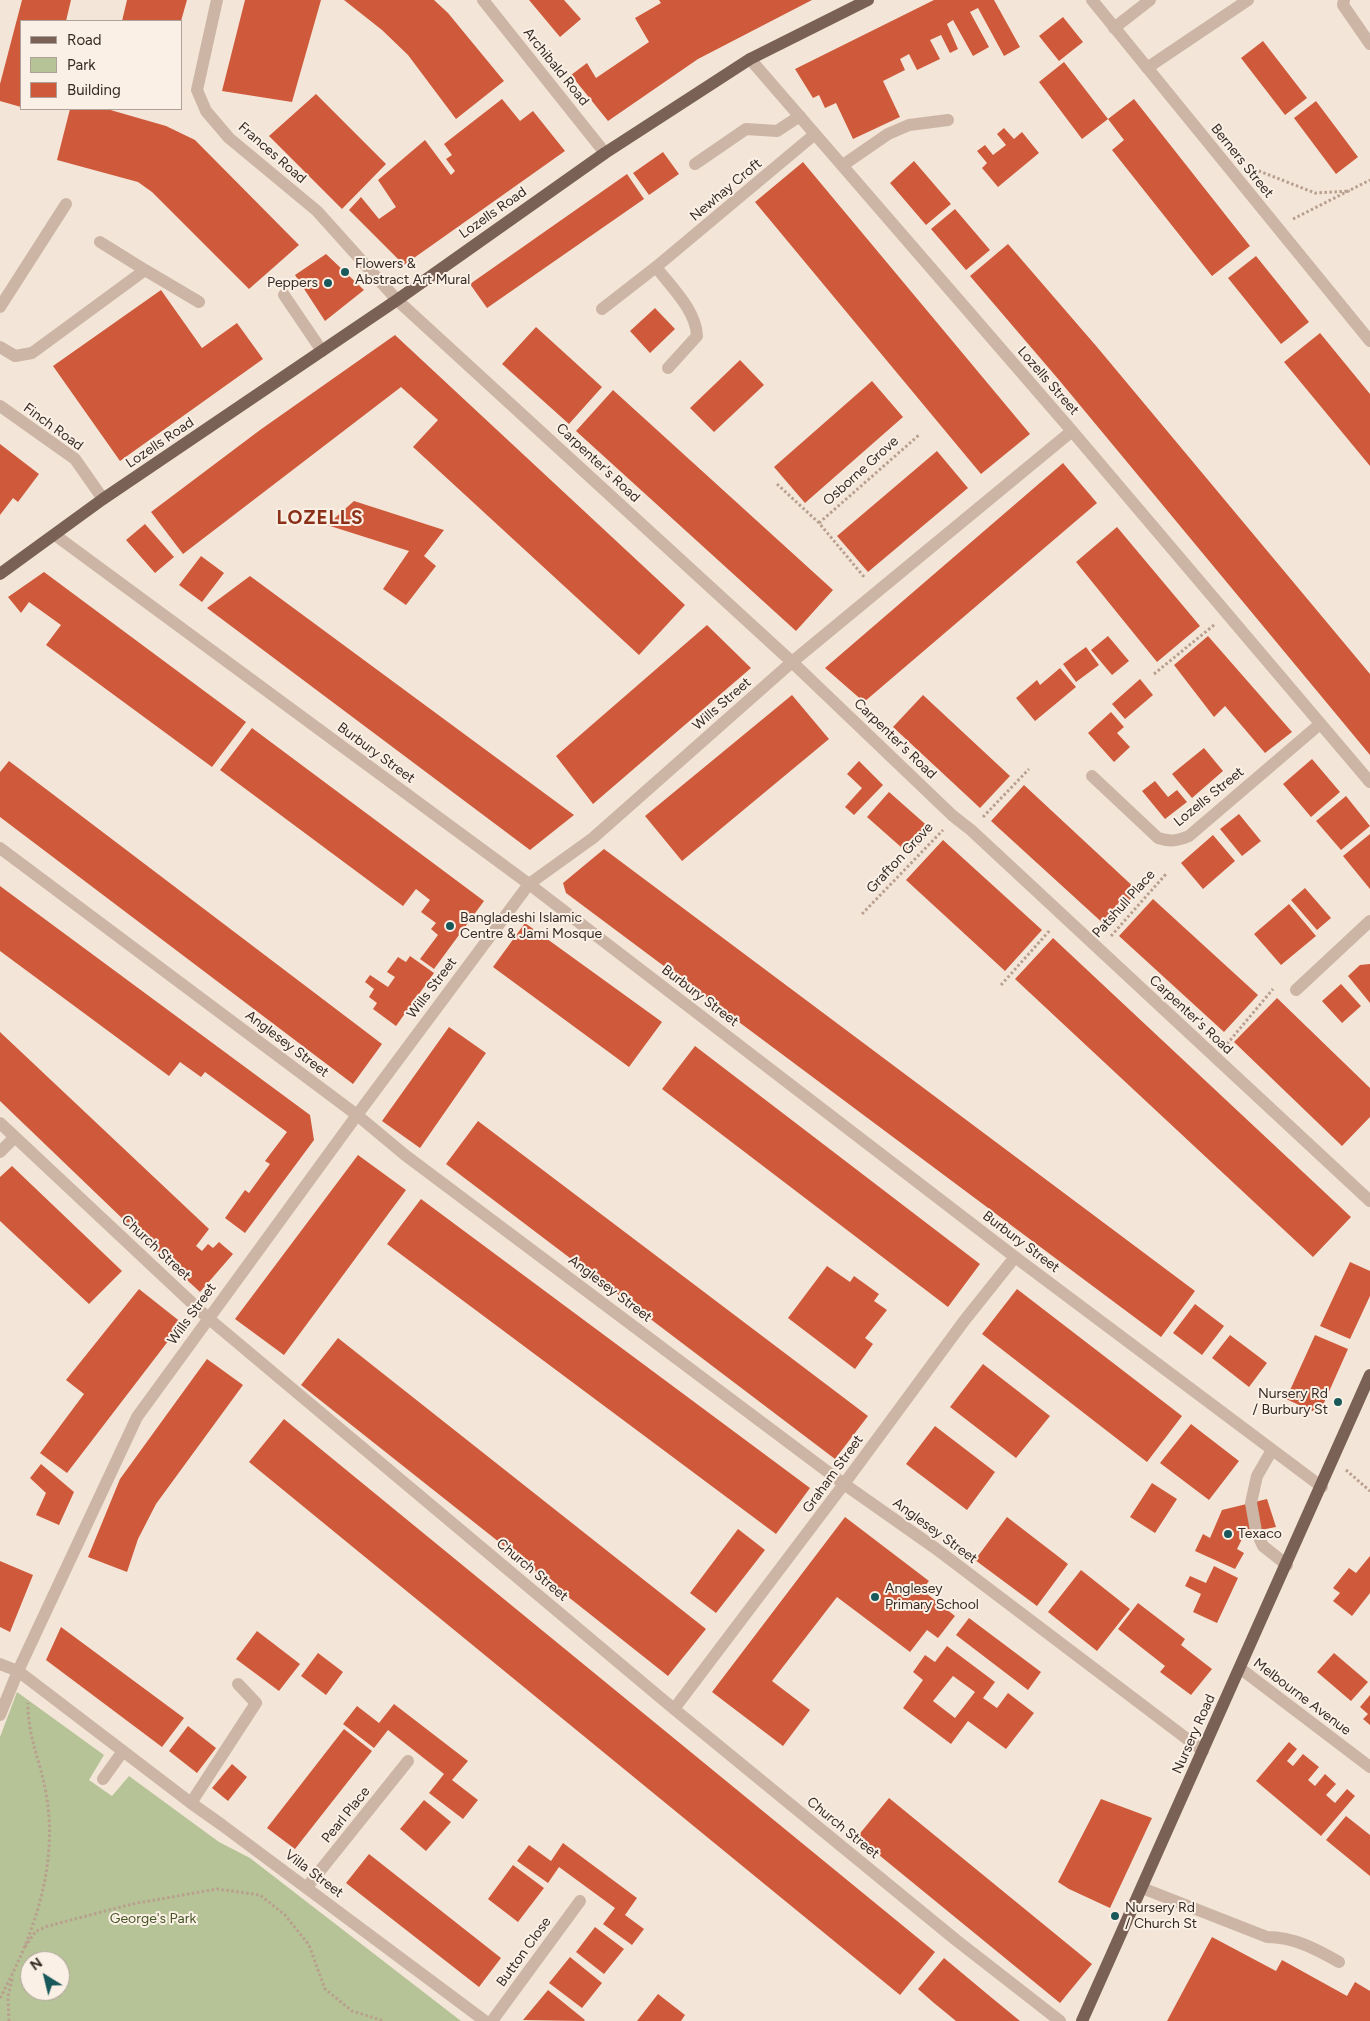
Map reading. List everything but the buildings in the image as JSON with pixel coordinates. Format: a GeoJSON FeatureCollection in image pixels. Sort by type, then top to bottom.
{"type":"FeatureCollection","features":[{"type":"Feature","properties":{"kind":"main road","name":"Lozells Road"},"geometry":{"type":"LineString","coordinates":[[0,574],[55,536],[103,499],[397,300],[605,153],[750,59],[868,0]]}},
{"type":"Feature","properties":{"kind":"main road","name":"Nursery Road"},"geometry":{"type":"LineString","coordinates":[[1082,2021],[1204,1752],[1370,1375]]}},
{"type":"Feature","properties":{"kind":"street","name":"Frances Road"},"geometry":{"type":"LineString","coordinates":[[217,0],[197,90],[206,111],[229,138],[316,211],[397,300]]}},
{"type":"Feature","properties":{"kind":"street","name":"Archibald Road"},"geometry":{"type":"LineString","coordinates":[[483,0],[605,153]]}},
{"type":"Feature","properties":{"kind":"street","name":"Berners Street"},"geometry":{"type":"LineString","coordinates":[[1092,0],[1370,341]]}},
{"type":"Feature","properties":{"kind":"street"},"geometry":{"type":"LineString","coordinates":[[1114,28],[1150,0]]}},
{"type":"Feature","properties":{"kind":"street"},"geometry":{"type":"LineString","coordinates":[[1147,68],[1248,0]]}},
{"type":"Feature","properties":{"kind":"street"},"geometry":{"type":"LineString","coordinates":[[1344,0],[1343,4],[1370,44]]}},
{"type":"Feature","properties":{"kind":"street","name":"Lozells Street"},"geometry":{"type":"LineString","coordinates":[[750,59],[1072,431],[1370,782]]}},
{"type":"Feature","properties":{"kind":"street"},"geometry":{"type":"LineString","coordinates":[[695,164],[746,130],[777,130],[800,116]]}},
{"type":"Feature","properties":{"kind":"street"},"geometry":{"type":"LineString","coordinates":[[842,165],[888,134],[909,125],[948,120]]}},
{"type":"Feature","properties":{"kind":"street","name":"Newhay Croft"},"geometry":{"type":"LineString","coordinates":[[602,309],[656,267],[815,134]]}},
{"type":"Feature","properties":{"kind":"street"},"geometry":{"type":"LineString","coordinates":[[0,307],[66,204]]}},
{"type":"Feature","properties":{"kind":"street"},"geometry":{"type":"LineString","coordinates":[[100,242],[199,302]]}},
{"type":"Feature","properties":{"kind":"street"},"geometry":{"type":"LineString","coordinates":[[656,267],[692,314],[697,327],[697,336],[668,368]]}},
{"type":"Feature","properties":{"kind":"street"},"geometry":{"type":"LineString","coordinates":[[0,347],[15,356],[32,353],[145,270]]}},
{"type":"Feature","properties":{"kind":"street"},"geometry":{"type":"LineString","coordinates":[[284,295],[322,351]]}},
{"type":"Feature","properties":{"kind":"street","name":"Carpenter's Road"},"geometry":{"type":"LineString","coordinates":[[397,300],[792,662],[954,816],[1370,1201]]}},
{"type":"Feature","properties":{"kind":"street","name":"Finch Road"},"geometry":{"type":"LineString","coordinates":[[0,406],[75,459],[103,499]]}},
{"type":"Feature","properties":{"kind":"street","name":"Wills Street"},"geometry":{"type":"LineString","coordinates":[[0,1715],[18,1672],[137,1417],[356,1114],[529,884],[593,838],[792,662],[1072,431]]}},
{"type":"Feature","properties":{"kind":"street","name":"Burbury Street"},"geometry":{"type":"LineString","coordinates":[[55,536],[529,884],[1015,1257],[1322,1487]]}},
{"type":"Feature","properties":{"kind":"street","name":"Lozells Street"},"geometry":{"type":"LineString","coordinates":[[1092,776],[1158,838],[1168,841],[1178,840],[1189,836],[1320,724]]}},
{"type":"Feature","properties":{"kind":"street","name":"Anglesey Street"},"geometry":{"type":"LineString","coordinates":[[0,848],[356,1114],[405,1154],[844,1484],[935,1548],[1204,1752]]}},
{"type":"Feature","properties":{"kind":"street"},"geometry":{"type":"LineString","coordinates":[[1296,990],[1370,921]]}},
{"type":"Feature","properties":{"kind":"street","name":"Church Street"},"geometry":{"type":"LineString","coordinates":[[0,1123],[208,1318],[674,1709],[956,1940],[1060,2021]]}},
{"type":"Feature","properties":{"kind":"street"},"geometry":{"type":"LineString","coordinates":[[0,1152],[15,1137]]}},
{"type":"Feature","properties":{"kind":"street","name":"Graham Street"},"geometry":{"type":"LineString","coordinates":[[674,1709],[872,1447],[964,1321],[1015,1257]]}},
{"type":"Feature","properties":{"kind":"street"},"geometry":{"type":"LineString","coordinates":[[1272,1450],[1257,1476],[1251,1503],[1256,1531],[1263,1546],[1287,1565]]}},
{"type":"Feature","properties":{"kind":"street","name":"Villa Street"},"geometry":{"type":"LineString","coordinates":[[0,1664],[18,1672],[191,1803],[486,2021]]}},
{"type":"Feature","properties":{"kind":"street","name":"Melbourne Avenue"},"geometry":{"type":"LineString","coordinates":[[1241,1668],[1370,1767]]}},
{"type":"Feature","properties":{"kind":"street"},"geometry":{"type":"LineString","coordinates":[[191,1803],[256,1703],[238,1684]]}},
{"type":"Feature","properties":{"kind":"street"},"geometry":{"type":"LineString","coordinates":[[103,1779],[123,1751]]}},
{"type":"Feature","properties":{"kind":"street","name":"Pearl Place"},"geometry":{"type":"LineString","coordinates":[[307,1888],[408,1761]]}},
{"type":"Feature","properties":{"kind":"street"},"geometry":{"type":"LineString","coordinates":[[1142,1888],[1267,1937],[1281,1937],[1310,1946],[1339,1962]]}},
{"type":"Feature","properties":{"kind":"street","name":"Button Close"},"geometry":{"type":"LineString","coordinates":[[492,2021],[580,1901]]}},
{"type":"Feature","properties":{"kind":"path"},"geometry":{"type":"LineString","coordinates":[[1252,168],[1315,193],[1350,191]]}},
{"type":"Feature","properties":{"kind":"path"},"geometry":{"type":"LineString","coordinates":[[1277,227],[1370,180]]}},
{"type":"Feature","properties":{"kind":"path","name":"Osborne Grove"},"geometry":{"type":"LineString","coordinates":[[819,523],[919,435]]}},
{"type":"Feature","properties":{"kind":"path","name":"Osborne Grove"},"geometry":{"type":"LineString","coordinates":[[778,484],[819,523],[865,578]]}},
{"type":"Feature","properties":{"kind":"path"},"geometry":{"type":"LineString","coordinates":[[1154,674],[1216,623]]}},
{"type":"Feature","properties":{"kind":"path"},"geometry":{"type":"LineString","coordinates":[[970,830],[1029,769]]}},
{"type":"Feature","properties":{"kind":"path","name":"Grafton Grove"},"geometry":{"type":"LineString","coordinates":[[862,914],[937,837],[954,816]]}},
{"type":"Feature","properties":{"kind":"path","name":"Patshull Place"},"geometry":{"type":"LineString","coordinates":[[1098,949],[1166,874]]}},
{"type":"Feature","properties":{"kind":"path"},"geometry":{"type":"LineString","coordinates":[[1001,985],[1062,915]]}},
{"type":"Feature","properties":{"kind":"path"},"geometry":{"type":"LineString","coordinates":[[1213,1057],[1232,1038],[1273,989]]}},
{"type":"Feature","properties":{"kind":"path"},"geometry":{"type":"LineString","coordinates":[[1334,1460],[1370,1491]]}},
{"type":"Feature","properties":{"kind":"path"},"geometry":{"type":"LineString","coordinates":[[0,1998],[14,1973],[25,1947],[41,1902],[47,1875],[49,1833],[46,1792],[32,1743],[28,1720],[28,1703]]}},
{"type":"Feature","properties":{"kind":"path"},"geometry":{"type":"LineString","coordinates":[[25,1947],[36,1931],[48,1926],[132,1904],[217,1890],[260,1895],[285,1915],[309,1945],[325,1989],[352,2011],[384,2021]]}},
{"type":"Feature","properties":{"kind":"path"},"geometry":{"type":"LineString","coordinates":[[9,2021],[8,1997],[14,1973]]}},
{"type":"Feature","properties":{"kind":"green space","name":"George's Park"},"geometry":{"type":"Polygon","coordinates":[[[17,1692],[104,1755],[89,1780],[112,1796],[129,1776],[219,1842],[250,1858],[461,2021],[0,2021],[0,1737],[17,1692]]]}},
{"type":"Feature","properties":{"kind":"place","name":"Flowers & Abstract Art Mural"},"geometry":{"type":"Point","coordinates":[345,272]}},
{"type":"Feature","properties":{"kind":"place","name":"Peppers"},"geometry":{"type":"Point","coordinates":[328,283]}},
{"type":"Feature","properties":{"kind":"place","name":"Bangladeshi Islamic Centre & Jami Mosque"},"geometry":{"type":"Point","coordinates":[450,926]}},
{"type":"Feature","properties":{"kind":"place","name":"Nursery Rd / Burbury St"},"geometry":{"type":"Point","coordinates":[1338,1402]}},
{"type":"Feature","properties":{"kind":"place","name":"Texaco"},"geometry":{"type":"Point","coordinates":[1228,1534]}},
{"type":"Feature","properties":{"kind":"place","name":"Anglesey Primary School"},"geometry":{"type":"Point","coordinates":[875,1597]}},
{"type":"Feature","properties":{"kind":"place","name":"Nursery Rd / Church St"},"geometry":{"type":"Point","coordinates":[1115,1916]}},
{"type":"Feature","properties":{"kind":"district","name":"LOZELLS"},"geometry":{"type":"Point","coordinates":[320,518]}}]}
